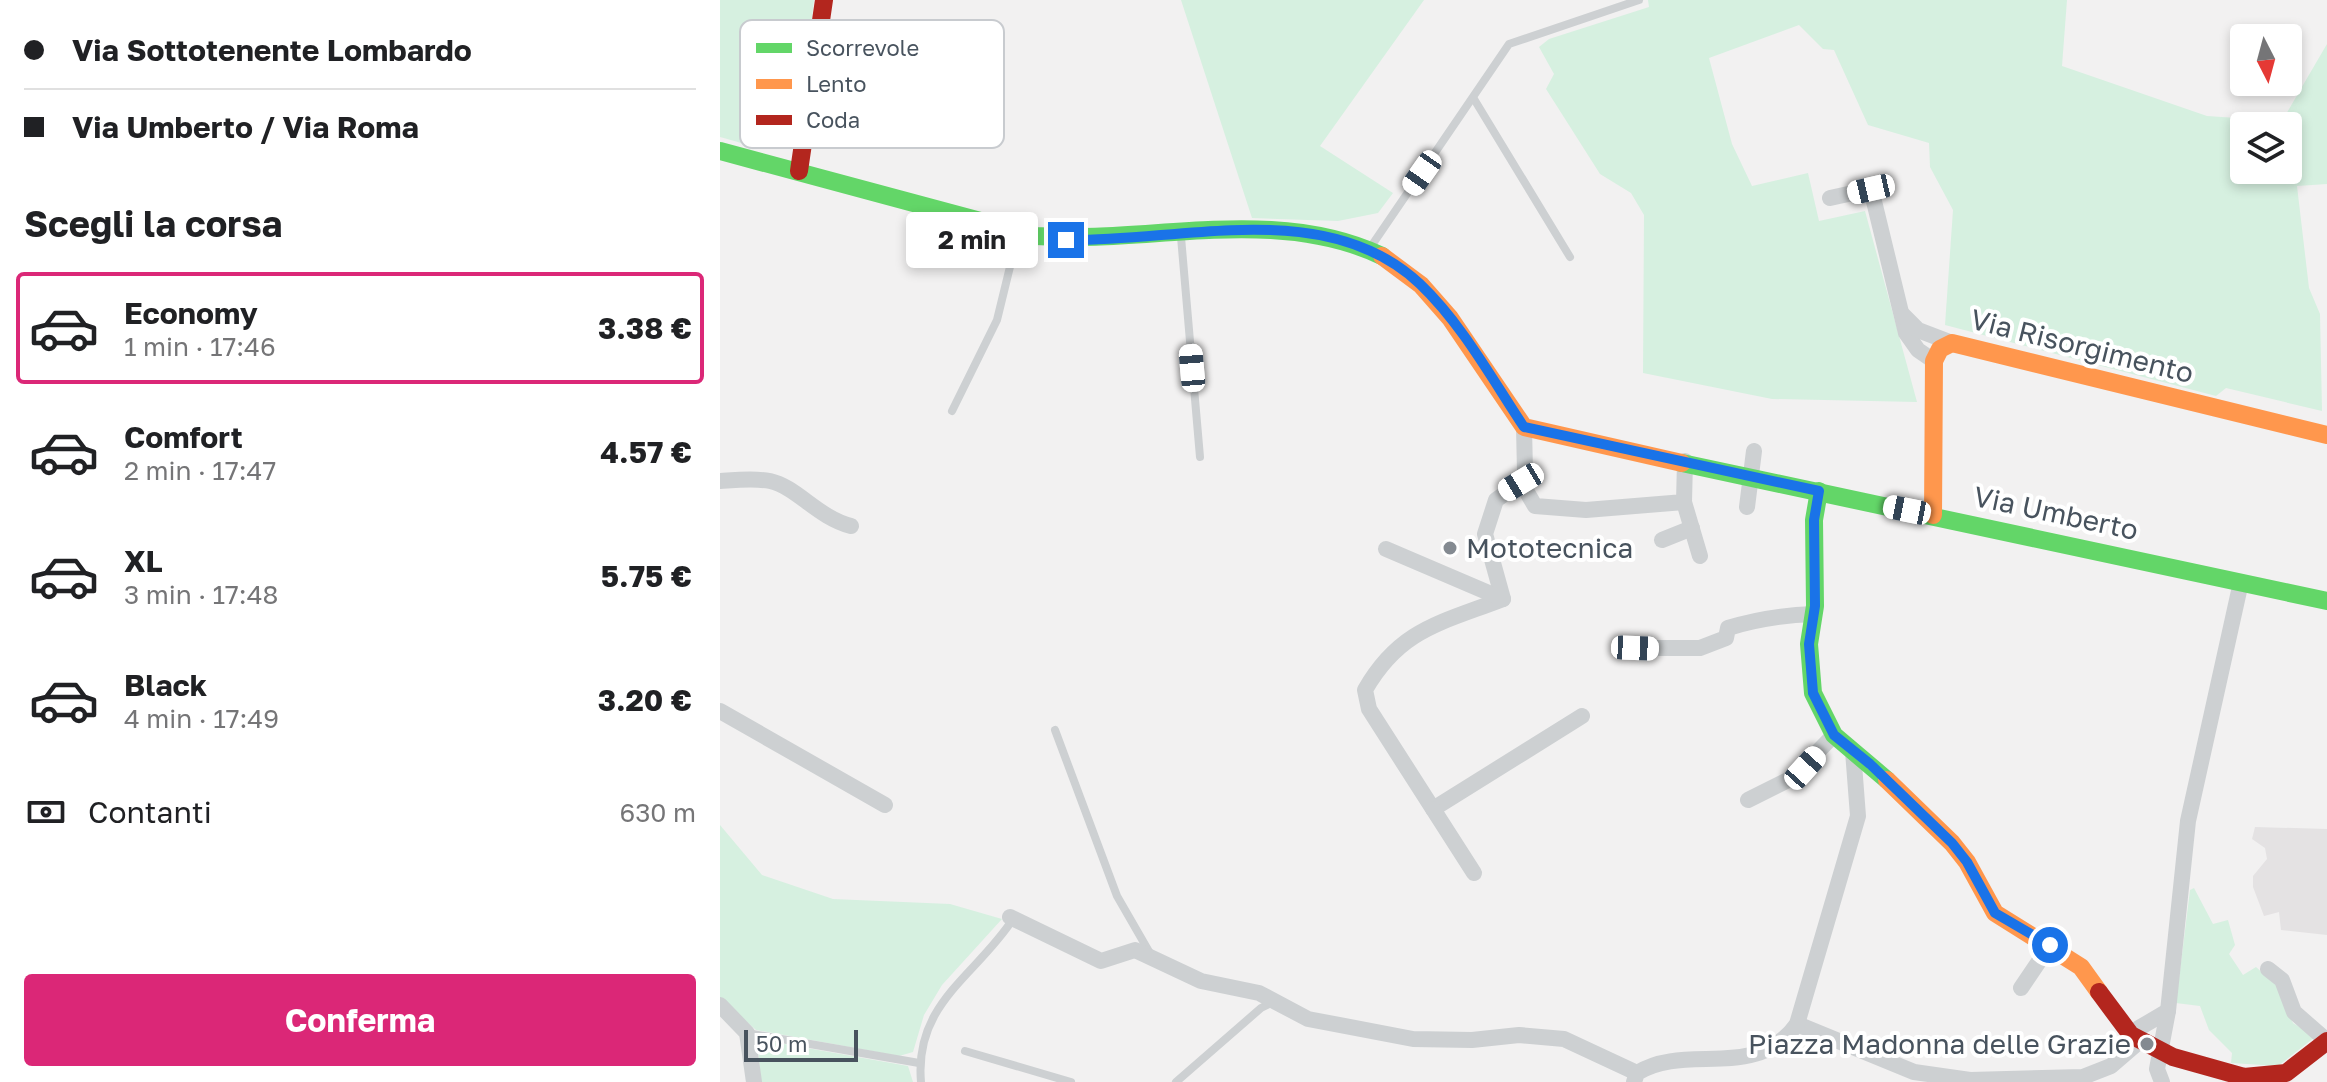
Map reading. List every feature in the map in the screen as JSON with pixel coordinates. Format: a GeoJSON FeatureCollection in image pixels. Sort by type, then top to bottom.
{"type":"FeatureCollection","features":[{"type":"Feature","properties":{"kind":"main road"},"geometry":{"type":"LineString","coordinates":[[821,20],[824,0]]}},
{"type":"Feature","properties":{"kind":"main road"},"geometry":{"type":"LineString","coordinates":[[799,171],[802,148]]}},
{"type":"Feature","properties":{"kind":"main road"},"geometry":{"type":"LineString","coordinates":[[720,151],[1018,233],[1088,240],[1288,230],[1341,238],[1370,249],[1420,284],[1454,322],[1524,427],[1627,452],[1685,461]]}},
{"type":"Feature","properties":{"kind":"main road","name":"Via Risorgimento"},"geometry":{"type":"LineString","coordinates":[[1933,515],[1934,361],[1940,349],[1952,343],[2327,435]]}},
{"type":"Feature","properties":{"kind":"main road","name":"Via Umberto"},"geometry":{"type":"LineString","coordinates":[[1685,461],[2327,601]]}},
{"type":"Feature","properties":{"kind":"main road"},"geometry":{"type":"LineString","coordinates":[[1819,491],[1814,520],[1814,614],[1809,644],[1813,693],[1834,735],[1952,843],[1967,862],[1995,913],[2081,967],[2132,1035],[2163,1065],[2245,1079],[2286,1073],[2327,1041]]}},
{"type":"Feature","properties":{"kind":"street"},"geometry":{"type":"LineString","coordinates":[[1830,198],[1871,189],[1906,333],[1918,350],[1934,361]]}},
{"type":"Feature","properties":{"kind":"street"},"geometry":{"type":"LineString","coordinates":[[1900,311],[1918,330],[1952,343]]}},
{"type":"Feature","properties":{"kind":"street"},"geometry":{"type":"LineString","coordinates":[[1503,599],[1485,534],[1496,500],[1521,482],[1525,472],[1524,427]]}},
{"type":"Feature","properties":{"kind":"street"},"geometry":{"type":"LineString","coordinates":[[1747,507],[1754,451]]}},
{"type":"Feature","properties":{"kind":"street"},"geometry":{"type":"LineString","coordinates":[[1685,461],[1684,502],[1700,556]]}},
{"type":"Feature","properties":{"kind":"street"},"geometry":{"type":"LineString","coordinates":[[720,481],[770,481],[786,487],[832,521],[851,526]]}},
{"type":"Feature","properties":{"kind":"street"},"geometry":{"type":"LineString","coordinates":[[1521,482],[1535,506],[1586,510],[1684,502]]}},
{"type":"Feature","properties":{"kind":"street"},"geometry":{"type":"LineString","coordinates":[[1662,540],[1692,528]]}},
{"type":"Feature","properties":{"kind":"street"},"geometry":{"type":"LineString","coordinates":[[1386,549],[1503,599]]}},
{"type":"Feature","properties":{"kind":"street"},"geometry":{"type":"LineString","coordinates":[[2163,1065],[2188,821],[2241,582]]}},
{"type":"Feature","properties":{"kind":"street"},"geometry":{"type":"LineString","coordinates":[[1474,873],[1369,709],[1365,690],[1379,665],[1400,644],[1417,633],[1503,599]]}},
{"type":"Feature","properties":{"kind":"street"},"geometry":{"type":"LineString","coordinates":[[1635,648],[1700,648],[1726,638],[1728,628],[1754,620],[1773,615],[1814,614]]}},
{"type":"Feature","properties":{"kind":"street"},"geometry":{"type":"LineString","coordinates":[[720,711],[885,805]]}},
{"type":"Feature","properties":{"kind":"street"},"geometry":{"type":"LineString","coordinates":[[1433,809],[1582,716]]}},
{"type":"Feature","properties":{"kind":"street"},"geometry":{"type":"LineString","coordinates":[[1748,800],[1792,778],[1834,735]]}},
{"type":"Feature","properties":{"kind":"street"},"geometry":{"type":"LineString","coordinates":[[1011,918],[1101,961],[1135,950],[1201,981],[1259,993],[1308,1019],[1413,1039],[1472,1040],[1519,1035],[1564,1039],[1636,1078],[1656,1065],[1746,1057],[1779,1044],[1797,1024],[1858,816],[1853,751]]}},
{"type":"Feature","properties":{"kind":"street"},"geometry":{"type":"LineString","coordinates":[[2021,988],[2050,945]]}},
{"type":"Feature","properties":{"kind":"street"},"geometry":{"type":"LineString","coordinates":[[2268,969],[2282,980],[2294,1012],[2327,1041]]}},
{"type":"Feature","properties":{"kind":"street"},"geometry":{"type":"LineString","coordinates":[[720,1005],[747,1033],[754,1082]]}},
{"type":"Feature","properties":{"kind":"street"},"geometry":{"type":"LineString","coordinates":[[1797,1024],[1914,1072],[1970,1081],[2083,1077],[2100,1073],[2125,1054],[2132,1035],[2168,1011]]}},
{"type":"Feature","properties":{"kind":"lane"},"geometry":{"type":"LineString","coordinates":[[1370,249],[1509,44],[1639,0]]}},
{"type":"Feature","properties":{"kind":"lane"},"geometry":{"type":"LineString","coordinates":[[1474,99],[1570,257]]}},
{"type":"Feature","properties":{"kind":"lane"},"geometry":{"type":"LineString","coordinates":[[952,411],[997,320],[1018,233]]}},
{"type":"Feature","properties":{"kind":"lane"},"geometry":{"type":"LineString","coordinates":[[1181,236],[1200,457]]}},
{"type":"Feature","properties":{"kind":"lane"},"geometry":{"type":"LineString","coordinates":[[1055,730],[1117,896],[1152,956]]}},
{"type":"Feature","properties":{"kind":"lane"},"geometry":{"type":"LineString","coordinates":[[921,1082],[919,1063],[936,1009],[1011,918]]}},
{"type":"Feature","properties":{"kind":"lane"},"geometry":{"type":"LineString","coordinates":[[1176,1082],[1261,1008],[1276,1001]]}},
{"type":"Feature","properties":{"kind":"lane"},"geometry":{"type":"LineString","coordinates":[[747,1033],[919,1063]]}},
{"type":"Feature","properties":{"kind":"lane"},"geometry":{"type":"LineString","coordinates":[[965,1051],[1071,1082]]}},
{"type":"Feature","properties":{"kind":"shaded area"},"geometry":{"type":"Polygon","coordinates":[[[2255,827],[2327,829],[2327,935],[2281,930],[2279,912],[2264,916],[2253,887],[2253,876],[2267,859],[2265,848],[2252,839],[2255,827]]]}},
{"type":"Feature","properties":{"kind":"green space"},"geometry":{"type":"Polygon","coordinates":[[[720,0],[814,0],[812,20],[740,20],[740,142],[720,137],[720,0]]]}},
{"type":"Feature","properties":{"kind":"green space"},"geometry":{"type":"Polygon","coordinates":[[[1181,0],[1424,0],[1320,146],[1393,193],[1378,213],[1338,221],[1252,218],[1181,0]]]}},
{"type":"Feature","properties":{"kind":"green space"},"geometry":{"type":"Polygon","coordinates":[[[1648,0],[2067,0],[2062,66],[2207,116],[2230,118],[2230,184],[2302,184],[2302,112],[2287,112],[2297,96],[2302,96],[2302,87],[2327,44],[2327,184],[2297,186],[2309,288],[2320,314],[2322,411],[2226,388],[2216,396],[1945,325],[1953,210],[1930,167],[1929,143],[1868,125],[1834,50],[1823,49],[1799,25],[1709,58],[1732,144],[1752,186],[1808,173],[1819,221],[1865,211],[1917,402],[1772,399],[1643,373],[1644,215],[1631,193],[1600,174],[1546,89],[1554,74],[1539,47],[1549,39],[1649,7],[1648,0]]]}},
{"type":"Feature","properties":{"kind":"green space"},"geometry":{"type":"Polygon","coordinates":[[[720,825],[762,875],[833,899],[950,904],[1002,919],[942,985],[924,1015],[913,1052],[899,1056],[756,1030],[720,998],[720,825]]]}},
{"type":"Feature","properties":{"kind":"green space"},"geometry":{"type":"Polygon","coordinates":[[[2194,888],[2213,924],[2228,920],[2235,945],[2229,954],[2243,975],[2256,967],[2276,985],[2293,1023],[2315,1037],[2278,1066],[2231,1063],[2232,1053],[2209,1030],[2200,1006],[2176,1003],[2190,890],[2194,888]]]}},
{"type":"Feature","properties":{"kind":"green space"},"geometry":{"type":"Polygon","coordinates":[[[757,1039],[908,1066],[913,1082],[761,1082],[757,1039]]]}},
{"type":"Feature","properties":{"kind":"traffic: fast"},"geometry":{"type":"LineString","coordinates":[[720,151],[1036,236],[1255,229],[1298,232],[1341,241],[1382,256]]}},
{"type":"Feature","properties":{"kind":"traffic: fast"},"geometry":{"type":"LineString","coordinates":[[1682,463],[2327,601]]}},
{"type":"Feature","properties":{"kind":"traffic: fast"},"geometry":{"type":"LineString","coordinates":[[1819,491],[1814,520],[1815,606],[1809,644],[1813,693],[1834,735],[1887,780]]}},
{"type":"Feature","properties":{"kind":"traffic: slow"},"geometry":{"type":"LineString","coordinates":[[1382,256],[1421,285],[1450,318],[1524,427],[1682,463]]}},
{"type":"Feature","properties":{"kind":"traffic: slow"},"geometry":{"type":"LineString","coordinates":[[1933,515],[1934,361],[1940,349],[1952,343],[2327,435]]}},
{"type":"Feature","properties":{"kind":"traffic: slow"},"geometry":{"type":"LineString","coordinates":[[1887,780],[1952,843],[1967,862],[1995,913],[2081,967],[2099,992]]}},
{"type":"Feature","properties":{"kind":"traffic: jam"},"geometry":{"type":"LineString","coordinates":[[821,20],[824,0]]}},
{"type":"Feature","properties":{"kind":"traffic: jam"},"geometry":{"type":"LineString","coordinates":[[799,171],[802,148]]}},
{"type":"Feature","properties":{"kind":"traffic: jam"},"geometry":{"type":"LineString","coordinates":[[2099,992],[2131,1035],[2173,1057],[2244,1077],[2286,1073],[2327,1041]]}},
{"type":"Feature","properties":{"kind":"place","name":"Mototecnica"},"geometry":{"type":"Point","coordinates":[1450,548]}},
{"type":"Feature","properties":{"kind":"place","name":"Piazza Madonna delle Grazie"},"geometry":{"type":"Point","coordinates":[2147,1044]}},
{"type":"Feature","properties":{"kind":"route"},"geometry":{"type":"LineString","coordinates":[[1066,240],[1255,230],[1302,231],[1341,238],[1393,262],[1420,284],[1454,322],[1524,427],[1627,452],[1685,461],[1819,491],[1814,520],[1815,606],[1809,644],[1809,670],[1813,693],[1834,735],[1870,764],[1952,843],[1967,862],[1995,913],[2050,945]]}}]}
